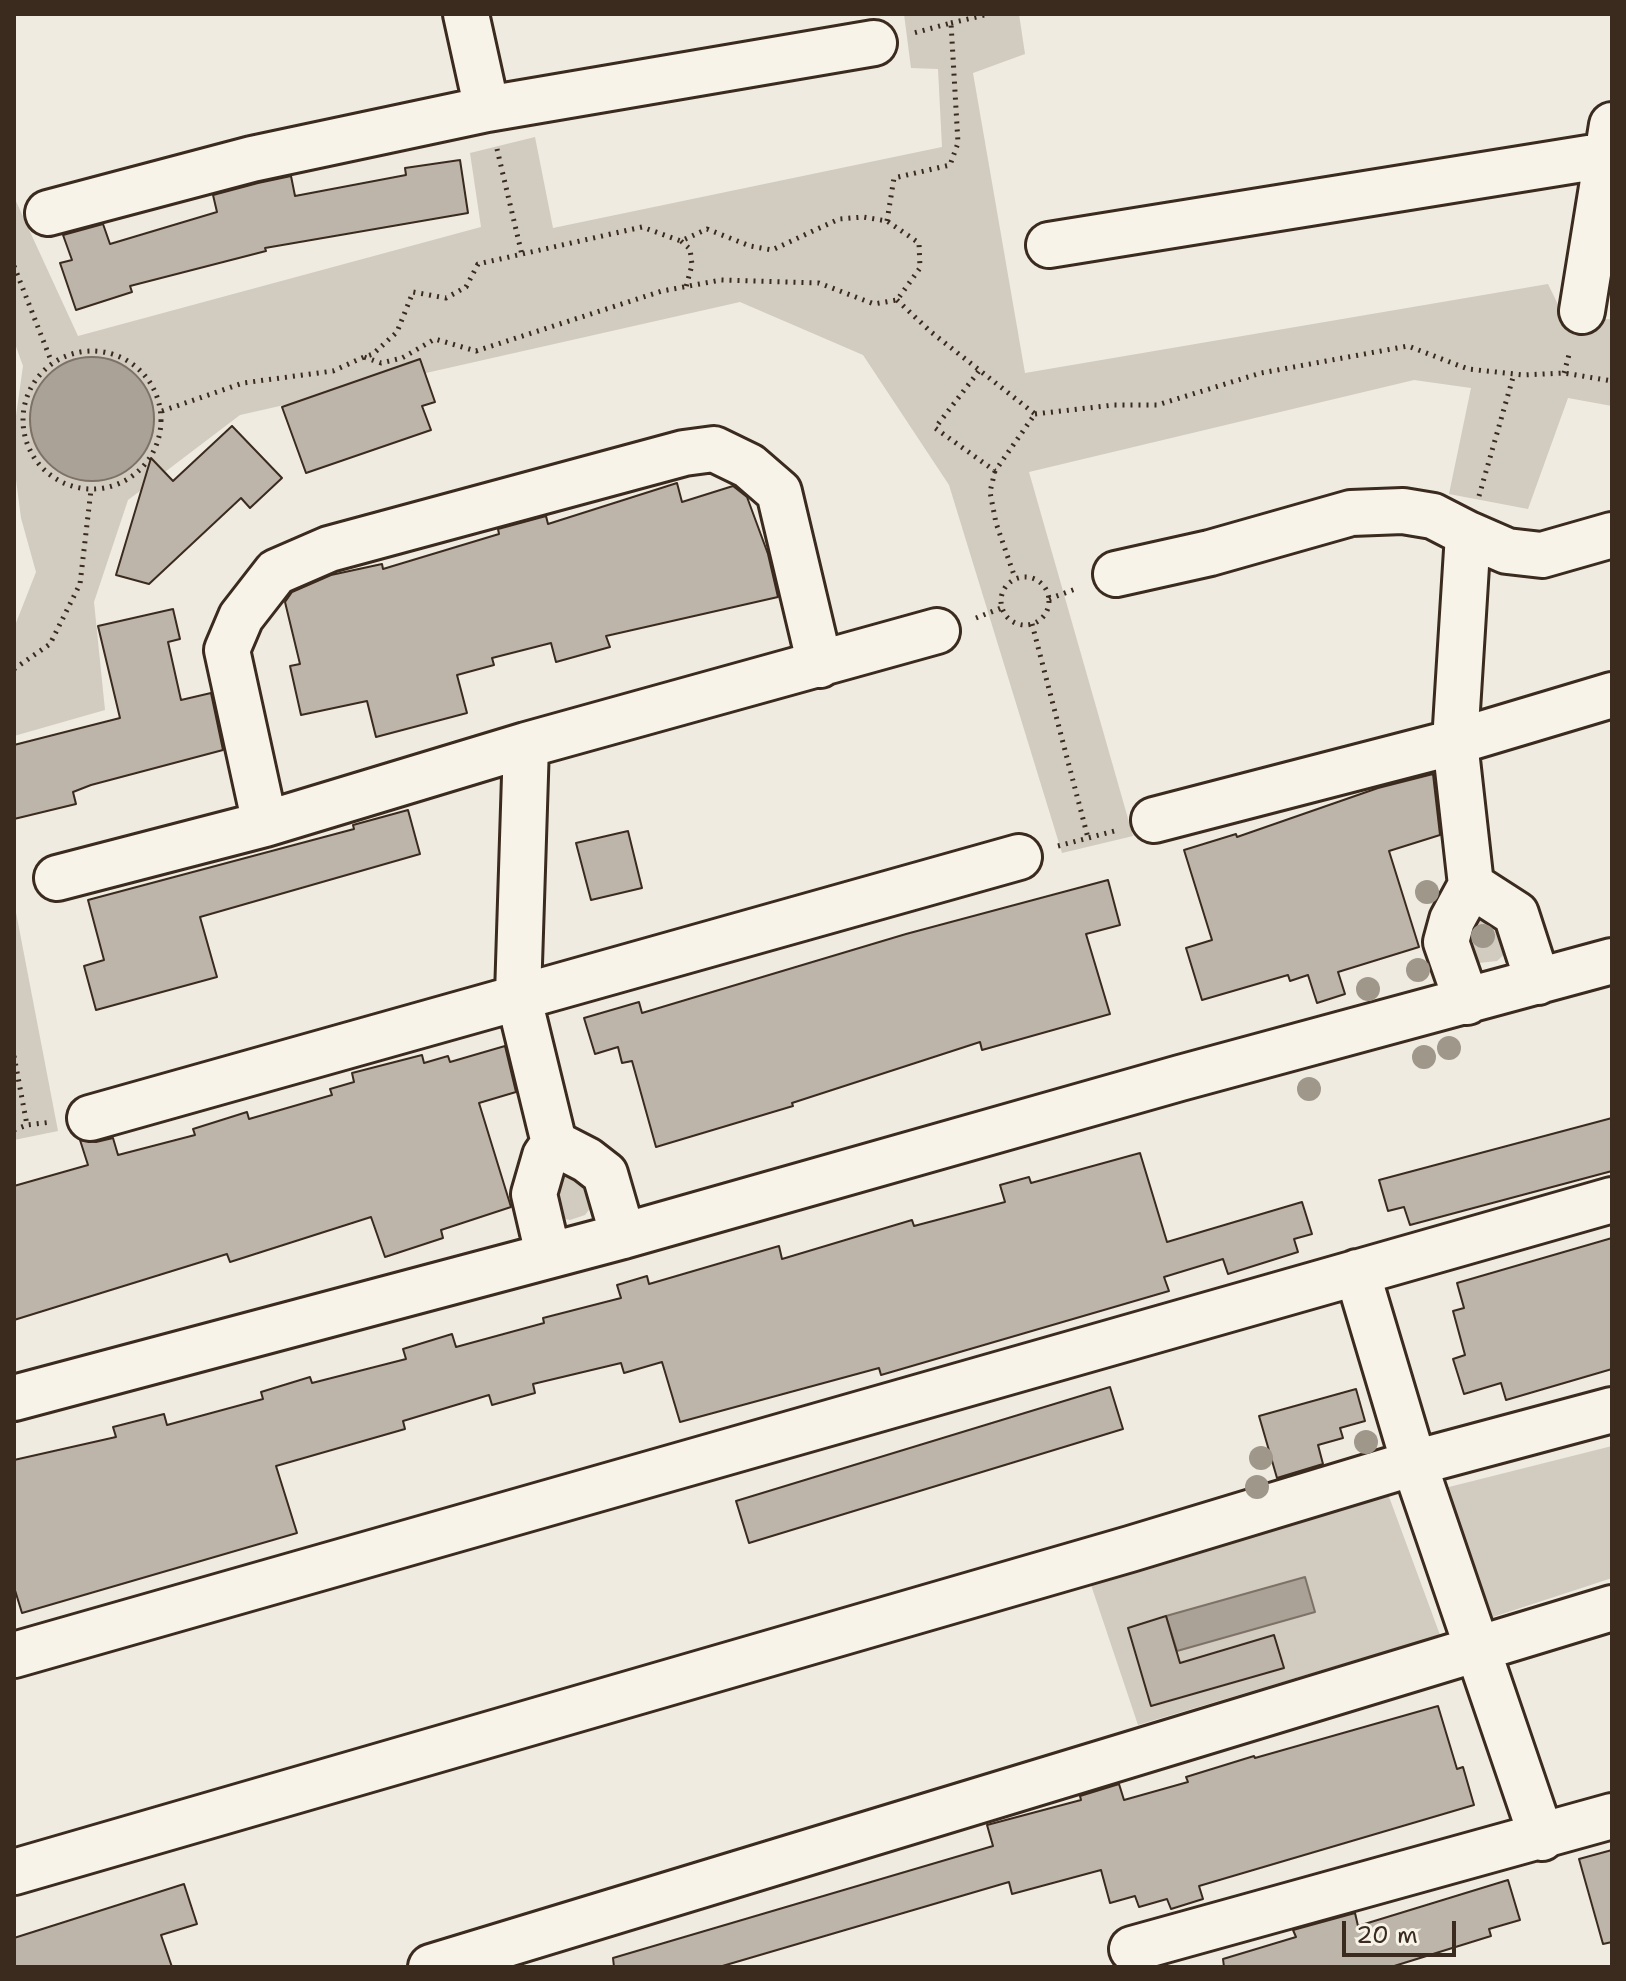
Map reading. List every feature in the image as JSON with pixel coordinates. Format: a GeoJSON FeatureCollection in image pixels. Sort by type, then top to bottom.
{"type":"FeatureCollection","features":[{"type":"Feature","properties":{"kind":"street"},"geometry":{"type":"LineString","coordinates":[[466,14],[487,109]]}},
{"type":"Feature","properties":{"kind":"street"},"geometry":{"type":"LineString","coordinates":[[48,213],[252,159],[487,109],[874,43]]}},
{"type":"Feature","properties":{"kind":"street"},"geometry":{"type":"LineString","coordinates":[[1049,245],[1610,140],[1594,285]]}},
{"type":"Feature","properties":{"kind":"street"},"geometry":{"type":"LineString","coordinates":[[265,824],[227,650],[241,617],[276,572],[329,549],[684,453],[714,449],[749,466],[779,492],[820,665]]}},
{"type":"Feature","properties":{"kind":"street"},"geometry":{"type":"LineString","coordinates":[[1116,574],[1351,513],[1433,516],[1507,551],[1542,555],[1612,535]]}},
{"type":"Feature","properties":{"kind":"street"},"geometry":{"type":"LineString","coordinates":[[1467,1002],[1446,942],[1452,920],[1471,885],[1455,742],[1468,534]]}},
{"type":"Feature","properties":{"kind":"street"},"geometry":{"type":"LineString","coordinates":[[57,878],[265,824],[526,745],[937,631]]}},
{"type":"Feature","properties":{"kind":"street"},"geometry":{"type":"LineString","coordinates":[[1154,820],[1455,742],[1612,695]]}},
{"type":"Feature","properties":{"kind":"street"},"geometry":{"type":"LineString","coordinates":[[526,745],[518,995],[554,1143],[545,1156],[534,1194],[548,1254]]}},
{"type":"Feature","properties":{"kind":"street"},"geometry":{"type":"LineString","coordinates":[[90,1118],[518,995],[1019,857]]}},
{"type":"Feature","properties":{"kind":"street"},"geometry":{"type":"LineString","coordinates":[[1471,885],[1516,914],[1538,982]]}},
{"type":"Feature","properties":{"kind":"street"},"geometry":{"type":"LineString","coordinates":[[14,1398],[623,1236],[1180,1078],[1612,961]]}},
{"type":"Feature","properties":{"kind":"street"},"geometry":{"type":"LineString","coordinates":[[554,1143],[587,1160],[605,1174],[623,1236]]}},
{"type":"Feature","properties":{"kind":"street"},"geometry":{"type":"LineString","coordinates":[[14,1655],[1612,1200]]}},
{"type":"Feature","properties":{"kind":"street"},"geometry":{"type":"LineString","coordinates":[[1357,1272],[1414,1463],[1542,1838]]}},
{"type":"Feature","properties":{"kind":"street"},"geometry":{"type":"LineString","coordinates":[[14,1872],[1130,1549],[1414,1463],[1612,1410]]}},
{"type":"Feature","properties":{"kind":"street"},"geometry":{"type":"LineString","coordinates":[[431,1967],[1612,1608]]}},
{"type":"Feature","properties":{"kind":"street"},"geometry":{"type":"LineString","coordinates":[[1132,1949],[1542,1838],[1612,1816]]}},
{"type":"Feature","properties":{"kind":"path"},"geometry":{"type":"LineString","coordinates":[[874,43],[989,14]]}},
{"type":"Feature","properties":{"kind":"path"},"geometry":{"type":"LineString","coordinates":[[887,221],[894,178],[950,165],[958,143],[951,23]]}},
{"type":"Feature","properties":{"kind":"path"},"geometry":{"type":"LineString","coordinates":[[487,109],[522,255]]}},
{"type":"Feature","properties":{"kind":"path"},"geometry":{"type":"LineString","coordinates":[[364,357],[381,363],[402,358],[435,339],[476,351],[686,287],[721,280],[772,279],[819,283],[874,304],[897,300],[920,268],[919,243],[887,221],[863,217],[839,219],[772,250],[750,246],[707,229],[681,241]]}},
{"type":"Feature","properties":{"kind":"path"},"geometry":{"type":"LineString","coordinates":[[162,411],[243,383],[333,371],[364,357],[397,332],[413,292],[446,298],[466,287],[478,264],[642,227],[681,241],[690,249],[692,265],[686,287]]}},
{"type":"Feature","properties":{"kind":"path"},"geometry":{"type":"LineString","coordinates":[[14,266],[52,363]]}},
{"type":"Feature","properties":{"kind":"path"},"geometry":{"type":"LineString","coordinates":[[897,300],[979,371],[1035,414],[1114,405],[1157,405],[1261,373],[1408,346],[1468,369],[1514,374],[1564,373],[1612,381]]}},
{"type":"Feature","properties":{"kind":"path"},"geometry":{"type":"LineString","coordinates":[[97,351],[120,356],[140,369],[155,389],[162,411],[161,435],[152,457],[136,475],[115,486],[91,490],[70,487],[50,476],[35,461],[25,442],[22,420],[25,399],[34,380],[52,363],[73,353],[97,351]]}},
{"type":"Feature","properties":{"kind":"path"},"geometry":{"type":"LineString","coordinates":[[979,371],[935,428],[995,471]]}},
{"type":"Feature","properties":{"kind":"path"},"geometry":{"type":"LineString","coordinates":[[1468,534],[1514,374]]}},
{"type":"Feature","properties":{"kind":"path"},"geometry":{"type":"LineString","coordinates":[[1014,575],[996,523],[990,492],[995,471],[1035,414]]}},
{"type":"Feature","properties":{"kind":"path"},"geometry":{"type":"LineString","coordinates":[[14,669],[50,644],[80,584],[91,490]]}},
{"type":"Feature","properties":{"kind":"path"},"geometry":{"type":"LineString","coordinates":[[1018,578],[1034,579],[1047,591],[1049,607],[1045,615],[1032,624],[1017,624],[1001,608],[1005,586],[1018,578]]}},
{"type":"Feature","properties":{"kind":"path"},"geometry":{"type":"LineString","coordinates":[[1032,624],[1088,838]]}},
{"type":"Feature","properties":{"kind":"path"},"geometry":{"type":"LineString","coordinates":[[1019,857],[1154,820]]}},
{"type":"Feature","properties":{"kind":"path"},"geometry":{"type":"LineString","coordinates":[[14,1056],[27,1125]]}},
{"type":"Feature","properties":{"kind":"path"},"geometry":{"type":"LineString","coordinates":[[14,1130],[27,1125],[90,1118]]}},
{"type":"Feature","properties":{"kind":"shaded area"},"geometry":{"type":"Polygon","coordinates":[[[904,14],[1019,14],[1025,54],[973,73],[1025,373],[1548,284],[1566,321],[1612,319],[1612,406],[1568,398],[1528,509],[1449,494],[1471,388],[1414,380],[1029,472],[1133,836],[1062,853],[949,485],[863,355],[740,302],[240,415],[128,500],[94,602],[105,710],[14,736],[14,628],[36,572],[21,518],[14,464],[14,430],[23,366],[14,341],[14,197],[78,336],[481,227],[470,153],[535,137],[553,228],[942,147],[938,69],[911,68],[904,14]]]}},
{"type":"Feature","properties":{"kind":"shaded area"},"geometry":{"type":"Polygon","coordinates":[[[92,357],[116,362],[136,375],[149,395],[154,419],[149,443],[136,463],[116,476],[92,481],[68,476],[48,463],[35,443],[30,419],[35,395],[48,375],[68,362],[92,357]]]}},
{"type":"Feature","properties":{"kind":"shaded area"},"geometry":{"type":"Polygon","coordinates":[[[14,902],[58,1131],[14,1140],[14,902]]]}},
{"type":"Feature","properties":{"kind":"shaded area"},"geometry":{"type":"Polygon","coordinates":[[[1489,910],[1509,950],[1497,961],[1479,963],[1471,959],[1460,927],[1489,910]]]}},
{"type":"Feature","properties":{"kind":"shaded area"},"geometry":{"type":"Polygon","coordinates":[[[576,1169],[595,1202],[585,1215],[570,1220],[561,1218],[548,1183],[560,1171],[576,1169]]]}},
{"type":"Feature","properties":{"kind":"shaded area"},"geometry":{"type":"Polygon","coordinates":[[[1612,1446],[1612,1578],[1490,1618],[1445,1488],[1612,1446]]]}},
{"type":"Feature","properties":{"kind":"shaded area"},"geometry":{"type":"Polygon","coordinates":[[[1388,1494],[1440,1635],[1138,1725],[1089,1579],[1388,1494]]]}},
{"type":"Feature","properties":{"kind":"shaded area"},"geometry":{"type":"Polygon","coordinates":[[[1305,1577],[1315,1612],[1177,1651],[1166,1616],[1305,1577]]]}},
{"type":"Feature","properties":{"kind":"building"},"geometry":{"type":"Polygon","coordinates":[[[460,160],[468,213],[265,248],[266,251],[130,286],[132,292],[76,310],[60,263],[72,260],[63,235],[103,224],[110,244],[217,212],[213,195],[258,183],[291,176],[295,196],[406,175],[405,168],[460,160]]]}},
{"type":"Feature","properties":{"kind":"building"},"geometry":{"type":"Polygon","coordinates":[[[420,359],[435,402],[422,406],[431,430],[306,473],[282,407],[420,359]]]}},
{"type":"Feature","properties":{"kind":"building"},"geometry":{"type":"Polygon","coordinates":[[[232,426],[282,478],[250,508],[241,498],[149,584],[116,575],[151,458],[173,481],[232,426]]]}},
{"type":"Feature","properties":{"kind":"building"},"geometry":{"type":"Polygon","coordinates":[[[677,483],[682,502],[733,486],[747,497],[768,554],[778,597],[606,636],[610,647],[556,662],[551,643],[492,658],[494,665],[457,675],[467,713],[376,737],[367,701],[301,715],[290,666],[300,664],[285,602],[292,592],[331,575],[382,564],[383,569],[499,534],[498,529],[546,516],[548,524],[677,483]]]}},
{"type":"Feature","properties":{"kind":"building"},"geometry":{"type":"Polygon","coordinates":[[[173,609],[180,639],[168,642],[181,700],[211,693],[223,750],[91,785],[73,792],[76,804],[14,819],[14,745],[120,718],[98,626],[173,609]]]}},
{"type":"Feature","properties":{"kind":"building"},"geometry":{"type":"Polygon","coordinates":[[[1433,774],[1440,835],[1389,851],[1419,947],[1338,972],[1345,994],[1317,1003],[1308,975],[1290,981],[1288,975],[1202,1000],[1186,948],[1212,940],[1184,850],[1236,834],[1237,837],[1378,788],[1433,774]]]}},
{"type":"Feature","properties":{"kind":"building"},"geometry":{"type":"Polygon","coordinates":[[[408,810],[420,854],[200,917],[217,977],[96,1010],[84,966],[104,960],[88,900],[354,829],[353,825],[408,810]]]}},
{"type":"Feature","properties":{"kind":"building"},"geometry":{"type":"Polygon","coordinates":[[[628,831],[642,888],[591,900],[576,843],[628,831]]]}},
{"type":"Feature","properties":{"kind":"building"},"geometry":{"type":"Polygon","coordinates":[[[1108,880],[1120,925],[1086,934],[1110,1014],[982,1050],[980,1042],[792,1103],[793,1106],[656,1147],[632,1061],[622,1063],[618,1047],[595,1054],[584,1018],[639,1002],[642,1013],[906,934],[1108,880]]]}},
{"type":"Feature","properties":{"kind":"building"},"geometry":{"type":"Polygon","coordinates":[[[505,1046],[516,1092],[479,1103],[511,1207],[441,1230],[443,1238],[385,1257],[371,1217],[230,1262],[227,1254],[14,1320],[14,1186],[88,1165],[80,1140],[96,1142],[113,1138],[118,1155],[195,1135],[193,1129],[247,1112],[249,1119],[332,1095],[330,1089],[354,1082],[352,1073],[422,1055],[424,1063],[448,1056],[450,1062],[505,1046]]]}},
{"type":"Feature","properties":{"kind":"building"},"geometry":{"type":"Polygon","coordinates":[[[1612,1118],[1612,1171],[1410,1225],[1404,1207],[1388,1211],[1379,1180],[1612,1118]]]}},
{"type":"Feature","properties":{"kind":"building"},"geometry":{"type":"Polygon","coordinates":[[[1140,1153],[1167,1242],[1302,1202],[1312,1234],[1294,1239],[1298,1252],[1228,1274],[1223,1259],[1164,1277],[1169,1291],[881,1375],[879,1368],[680,1422],[662,1362],[624,1373],[621,1363],[533,1384],[535,1393],[492,1405],[489,1395],[403,1421],[405,1429],[276,1466],[297,1533],[22,1613],[14,1587],[14,1460],[116,1437],[113,1427],[164,1414],[167,1425],[263,1399],[261,1392],[310,1377],[312,1383],[406,1359],[403,1349],[452,1334],[456,1347],[544,1323],[543,1318],[621,1298],[617,1285],[647,1276],[649,1284],[779,1246],[782,1259],[912,1220],[914,1226],[1005,1202],[1000,1185],[1029,1177],[1031,1183],[1140,1153]]]}},
{"type":"Feature","properties":{"kind":"building"},"geometry":{"type":"Polygon","coordinates":[[[1612,1238],[1612,1369],[1506,1400],[1501,1383],[1464,1394],[1453,1359],[1465,1355],[1453,1311],[1464,1308],[1457,1283],[1612,1238]]]}},
{"type":"Feature","properties":{"kind":"building"},"geometry":{"type":"Polygon","coordinates":[[[1110,1387],[1123,1429],[749,1543],[736,1501],[1110,1387]]]}},
{"type":"Feature","properties":{"kind":"building"},"geometry":{"type":"Polygon","coordinates":[[[1356,1389],[1365,1421],[1340,1428],[1343,1438],[1318,1445],[1323,1464],[1277,1478],[1259,1416],[1356,1389]]]}},
{"type":"Feature","properties":{"kind":"building"},"geometry":{"type":"Polygon","coordinates":[[[1166,1616],[1180,1663],[1274,1635],[1284,1668],[1151,1706],[1128,1628],[1166,1616]]]}},
{"type":"Feature","properties":{"kind":"building"},"geometry":{"type":"Polygon","coordinates":[[[1438,1706],[1457,1769],[1463,1767],[1474,1805],[1199,1886],[1203,1899],[1171,1909],[1167,1899],[1139,1907],[1135,1896],[1110,1903],[1101,1870],[1012,1894],[1009,1882],[719,1967],[614,1967],[613,1958],[993,1846],[987,1825],[1081,1800],[1080,1796],[1119,1784],[1124,1800],[1188,1782],[1186,1777],[1254,1756],[1438,1706]]]}},
{"type":"Feature","properties":{"kind":"building"},"geometry":{"type":"Polygon","coordinates":[[[1612,1850],[1612,1942],[1603,1944],[1579,1859],[1612,1850]]]}},
{"type":"Feature","properties":{"kind":"building"},"geometry":{"type":"Polygon","coordinates":[[[1508,1880],[1520,1920],[1489,1929],[1491,1936],[1391,1967],[1224,1967],[1223,1959],[1296,1937],[1293,1930],[1355,1913],[1358,1926],[1508,1880]]]}},
{"type":"Feature","properties":{"kind":"building"},"geometry":{"type":"Polygon","coordinates":[[[184,1884],[197,1924],[161,1935],[172,1967],[14,1967],[14,1938],[184,1884]]]}}]}
